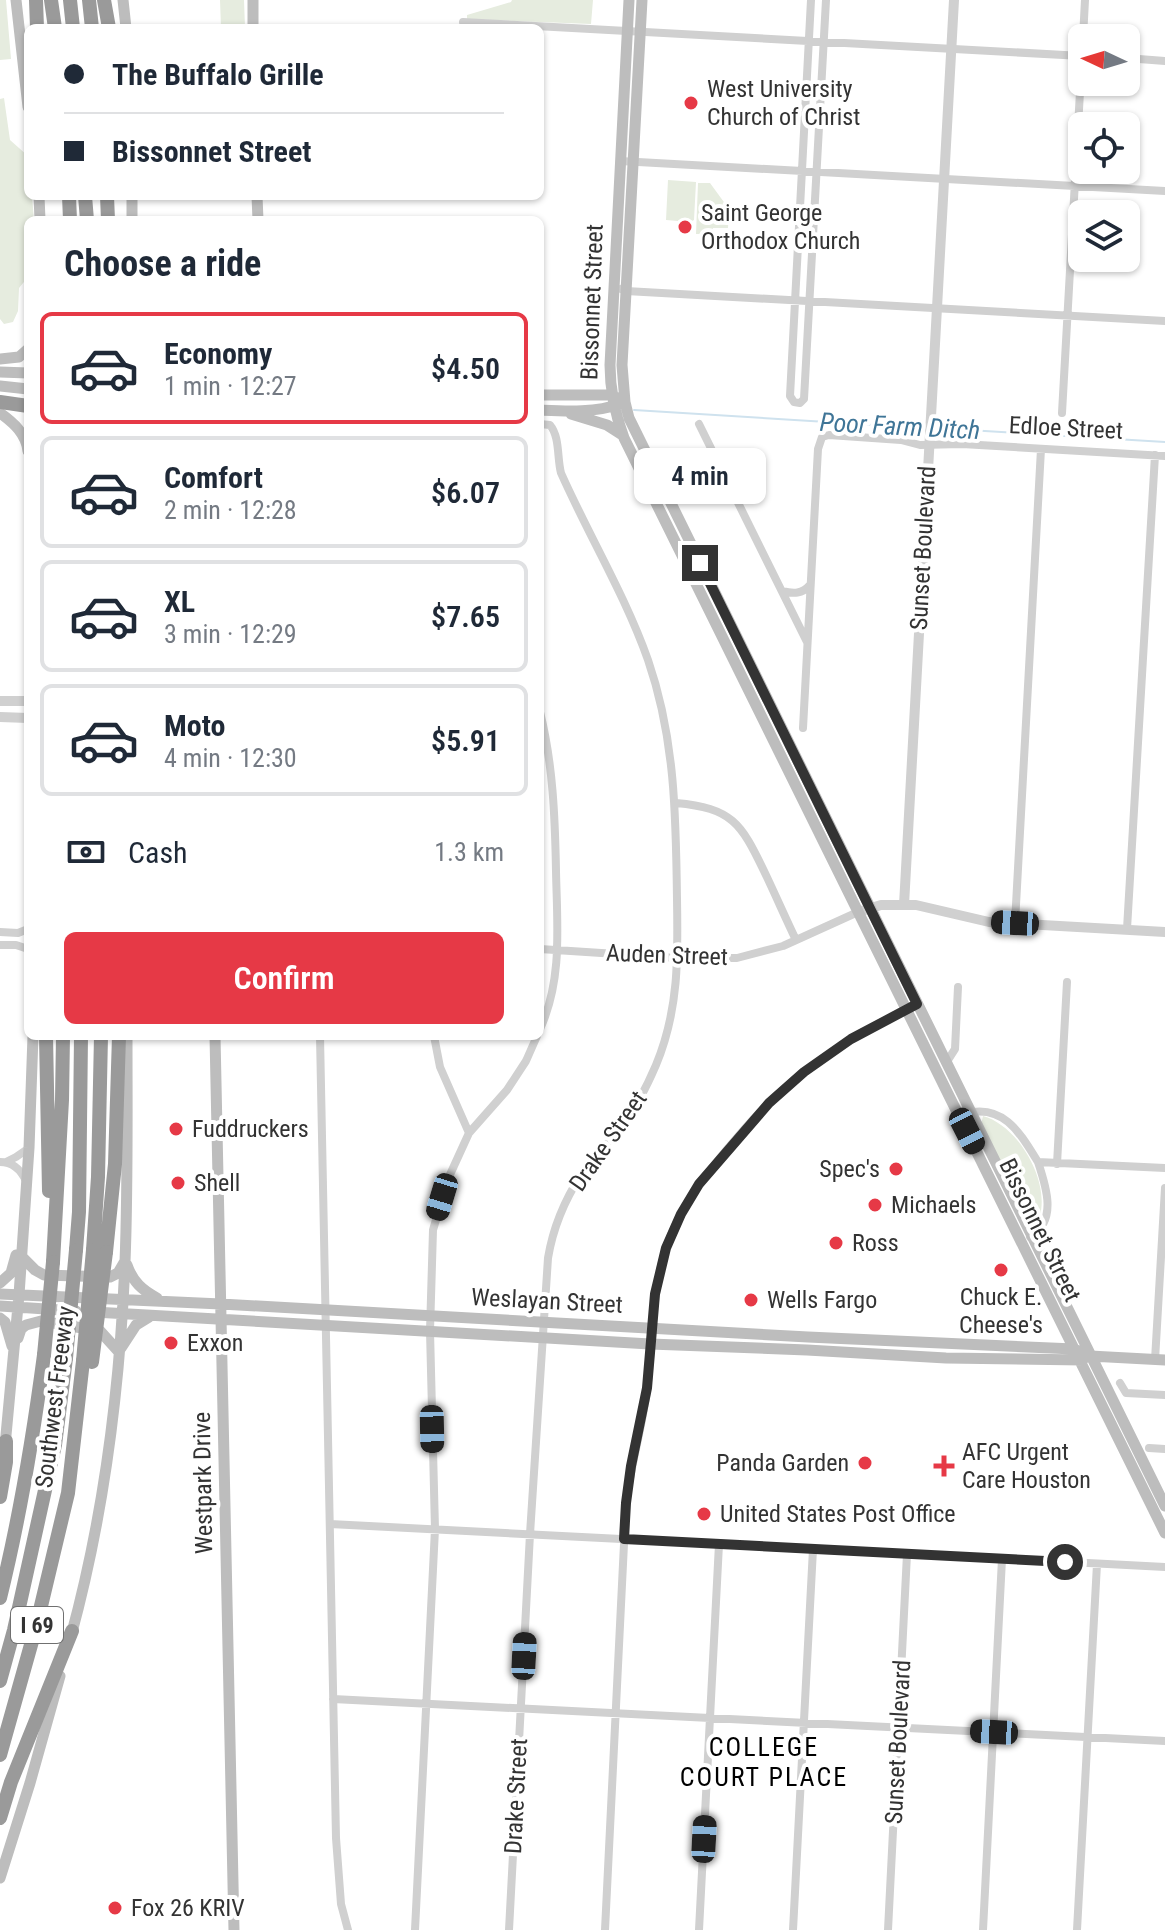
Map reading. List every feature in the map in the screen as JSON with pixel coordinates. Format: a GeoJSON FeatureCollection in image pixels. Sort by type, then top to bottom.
{"type":"FeatureCollection","features":[{"type":"Feature","properties":{"kind":"highway"},"geometry":{"type":"LineString","coordinates":[[36,0],[37,24]]}},
{"type":"Feature","properties":{"kind":"highway"},"geometry":{"type":"LineString","coordinates":[[51,0],[54,24]]}},
{"type":"Feature","properties":{"kind":"highway"},"geometry":{"type":"LineString","coordinates":[[69,0],[72,24]]}},
{"type":"Feature","properties":{"kind":"highway"},"geometry":{"type":"LineString","coordinates":[[89,0],[92,24]]}},
{"type":"Feature","properties":{"kind":"highway"},"geometry":{"type":"LineString","coordinates":[[104,0],[108,24]]}},
{"type":"Feature","properties":{"kind":"highway"},"geometry":{"type":"LineString","coordinates":[[0,402],[22,405]]}},
{"type":"Feature","properties":{"kind":"highway"},"geometry":{"type":"LineString","coordinates":[[46,1040],[48,1187],[56,1214]]}},
{"type":"Feature","properties":{"kind":"highway","name":"Southwest Freeway"},"geometry":{"type":"LineString","coordinates":[[0,1598],[30,1461],[44,1355],[56,1214],[63,1040]]}},
{"type":"Feature","properties":{"kind":"highway"},"geometry":{"type":"LineString","coordinates":[[0,1681],[55,1445],[66,1358],[79,1212],[81,1040]]}},
{"type":"Feature","properties":{"kind":"highway"},"geometry":{"type":"LineString","coordinates":[[100,1251],[101,1040]]}},
{"type":"Feature","properties":{"kind":"highway"},"geometry":{"type":"LineString","coordinates":[[100,1251],[115,1164],[119,1040]]}},
{"type":"Feature","properties":{"kind":"highway","name":"Southwest Freeway"},"geometry":{"type":"LineString","coordinates":[[0,1755],[36,1627],[68,1493],[88,1362],[100,1251]]}},
{"type":"Feature","properties":{"kind":"highway"},"geometry":{"type":"LineString","coordinates":[[0,1497],[6,1441]]}},
{"type":"Feature","properties":{"kind":"highway"},"geometry":{"type":"LineString","coordinates":[[0,1818],[11,1782],[72,1631]]}},
{"type":"Feature","properties":{"kind":"main road"},"geometry":{"type":"LineString","coordinates":[[16,0],[24,71]]}},
{"type":"Feature","properties":{"kind":"main road"},"geometry":{"type":"LineString","coordinates":[[123,0],[126,24]]}},
{"type":"Feature","properties":{"kind":"main road"},"geometry":{"type":"LineString","coordinates":[[253,0],[253,24]]}},
{"type":"Feature","properties":{"kind":"main road","name":"Bissonnet Street"},"geometry":{"type":"LineString","coordinates":[[629,0],[634,31]]}},
{"type":"Feature","properties":{"kind":"main road","name":"Bissonnet Street"},"geometry":{"type":"LineString","coordinates":[[642,0],[634,31],[610,365],[623,435],[694,566],[783,746],[870,909],[938,1074],[965,1113]]}},
{"type":"Feature","properties":{"kind":"main road","name":"Bissonnet Street"},"geometry":{"type":"LineString","coordinates":[[626,162],[626,291],[617,401],[636,434],[694,566]]}},
{"type":"Feature","properties":{"kind":"main road"},"geometry":{"type":"LineString","coordinates":[[0,359],[19,357],[24,353]]}},
{"type":"Feature","properties":{"kind":"main road"},"geometry":{"type":"LineString","coordinates":[[0,372],[24,373]]}},
{"type":"Feature","properties":{"kind":"main road"},"geometry":{"type":"LineString","coordinates":[[0,386],[24,389]]}},
{"type":"Feature","properties":{"kind":"main road"},"geometry":{"type":"LineString","coordinates":[[544,395],[617,401]]}},
{"type":"Feature","properties":{"kind":"main road"},"geometry":{"type":"LineString","coordinates":[[544,410],[563,411],[617,401]]}},
{"type":"Feature","properties":{"kind":"main road"},"geometry":{"type":"LineString","coordinates":[[563,411],[607,425],[623,435]]}},
{"type":"Feature","properties":{"kind":"main road"},"geometry":{"type":"LineString","coordinates":[[0,413],[12,421],[24,436]]}},
{"type":"Feature","properties":{"kind":"main road","name":"Bissonnet Street"},"geometry":{"type":"LineString","coordinates":[[783,746],[858,912],[946,1063],[965,1113],[1085,1359],[1165,1533]]}},
{"type":"Feature","properties":{"kind":"main road"},"geometry":{"type":"LineString","coordinates":[[0,1475],[6,1441],[18,1301],[33,1040]]}},
{"type":"Feature","properties":{"kind":"main road"},"geometry":{"type":"LineString","coordinates":[[0,1878],[72,1631],[107,1461],[125,1261],[127,1040]]}},
{"type":"Feature","properties":{"kind":"main road","name":"Westpark Drive"},"geometry":{"type":"LineString","coordinates":[[215,1040],[234,1930]]}},
{"type":"Feature","properties":{"kind":"main road"},"geometry":{"type":"LineString","coordinates":[[0,1283],[11,1273],[22,1235]]}},
{"type":"Feature","properties":{"kind":"main road","name":"Bissonnet Street"},"geometry":{"type":"LineString","coordinates":[[1027,1239],[1074,1349]]}},
{"type":"Feature","properties":{"kind":"main road"},"geometry":{"type":"LineString","coordinates":[[21,1256],[44,1275],[110,1277],[118,1273],[125,1261]]}},
{"type":"Feature","properties":{"kind":"main road"},"geometry":{"type":"LineString","coordinates":[[125,1261],[139,1286],[164,1302]]}},
{"type":"Feature","properties":{"kind":"main road","name":"Weslayan Street"},"geometry":{"type":"LineString","coordinates":[[0,1294],[18,1301],[122,1314],[650,1344],[947,1343],[1074,1349],[1085,1359]]}},
{"type":"Feature","properties":{"kind":"main road","name":"Weslayan Street"},"geometry":{"type":"LineString","coordinates":[[0,1306],[18,1301],[123,1299],[651,1328],[946,1358],[1160,1360]]}},
{"type":"Feature","properties":{"kind":"main road"},"geometry":{"type":"LineString","coordinates":[[119,1352],[134,1327],[151,1315]]}},
{"type":"Feature","properties":{"kind":"main road"},"geometry":{"type":"LineString","coordinates":[[0,1318],[5,1322],[14,1350]]}},
{"type":"Feature","properties":{"kind":"main road"},"geometry":{"type":"LineString","coordinates":[[14,1350],[21,1329],[41,1321],[100,1331],[119,1352]]}},
{"type":"Feature","properties":{"kind":"main road"},"geometry":{"type":"LineString","coordinates":[[946,1358],[947,1343]]}},
{"type":"Feature","properties":{"kind":"main road","name":"Bissonnet Street"},"geometry":{"type":"LineString","coordinates":[[1085,1359],[1165,1506]]}},
{"type":"Feature","properties":{"kind":"street"},"geometry":{"type":"LineString","coordinates":[[811,0],[790,396],[794,402],[800,403],[804,399],[826,0]]}},
{"type":"Feature","properties":{"kind":"street","name":"Sunset Boulevard"},"geometry":{"type":"LineString","coordinates":[[904,905],[954,0]]}},
{"type":"Feature","properties":{"kind":"street"},"geometry":{"type":"LineString","coordinates":[[1084,24],[1085,0]]}},
{"type":"Feature","properties":{"kind":"street"},"geometry":{"type":"LineString","coordinates":[[463,22],[501,24]]}},
{"type":"Feature","properties":{"kind":"street"},"geometry":{"type":"LineString","coordinates":[[544,26],[1068,55]]}},
{"type":"Feature","properties":{"kind":"street"},"geometry":{"type":"LineString","coordinates":[[1140,59],[1165,61]]}},
{"type":"Feature","properties":{"kind":"street"},"geometry":{"type":"LineString","coordinates":[[1062,413],[1080,96]]}},
{"type":"Feature","properties":{"kind":"street"},"geometry":{"type":"LineString","coordinates":[[626,162],[1165,191]]}},
{"type":"Feature","properties":{"kind":"street"},"geometry":{"type":"LineString","coordinates":[[614,285],[626,291],[1165,321]]}},
{"type":"Feature","properties":{"kind":"street","name":"Drake Street"},"geometry":{"type":"LineString","coordinates":[[509,1930],[548,1258],[558,1219],[582,1174],[623,1125],[645,1088],[672,1016],[678,958],[676,803],[666,730],[648,662],[627,607],[561,473],[555,432],[545,424]]}},
{"type":"Feature","properties":{"kind":"street"},"geometry":{"type":"LineString","coordinates":[[699,424],[808,643]]}},
{"type":"Feature","properties":{"kind":"street","name":"Edloe Street"},"geometry":{"type":"LineString","coordinates":[[811,584],[818,449],[822,437],[929,440],[1165,456]]}},
{"type":"Feature","properties":{"kind":"street"},"geometry":{"type":"LineString","coordinates":[[1015,923],[1041,449]]}},
{"type":"Feature","properties":{"kind":"street"},"geometry":{"type":"LineString","coordinates":[[1127,929],[1155,455]]}},
{"type":"Feature","properties":{"kind":"street"},"geometry":{"type":"LineString","coordinates":[[782,591],[801,592],[811,584]]}},
{"type":"Feature","properties":{"kind":"street"},"geometry":{"type":"LineString","coordinates":[[803,728],[811,584]]}},
{"type":"Feature","properties":{"kind":"street"},"geometry":{"type":"LineString","coordinates":[[0,701],[24,701]]}},
{"type":"Feature","properties":{"kind":"street"},"geometry":{"type":"LineString","coordinates":[[0,717],[24,718]]}},
{"type":"Feature","properties":{"kind":"street"},"geometry":{"type":"LineString","coordinates":[[544,728],[553,791],[558,951],[554,981],[544,1015]]}},
{"type":"Feature","properties":{"kind":"street"},"geometry":{"type":"LineString","coordinates":[[676,803],[714,810],[742,829],[796,940]]}},
{"type":"Feature","properties":{"kind":"street","name":"Auden Street"},"geometry":{"type":"LineString","coordinates":[[544,949],[678,958],[737,958],[768,951],[881,905],[916,905],[989,922],[1165,932]]}},
{"type":"Feature","properties":{"kind":"street"},"geometry":{"type":"LineString","coordinates":[[0,932],[24,931]]}},
{"type":"Feature","properties":{"kind":"street"},"geometry":{"type":"LineString","coordinates":[[0,945],[24,948]]}},
{"type":"Feature","properties":{"kind":"street"},"geometry":{"type":"LineString","coordinates":[[1057,1164],[1067,982]]}},
{"type":"Feature","properties":{"kind":"street"},"geometry":{"type":"LineString","coordinates":[[938,1074],[955,1049],[958,987]]}},
{"type":"Feature","properties":{"kind":"street"},"geometry":{"type":"LineString","coordinates":[[605,1930],[626,1503],[647,1388],[655,1294],[666,1248],[699,1184],[769,1103],[804,1072],[851,1039],[911,1006]]}},
{"type":"Feature","properties":{"kind":"street"},"geometry":{"type":"LineString","coordinates":[[320,1040],[338,1874],[348,1930]]}},
{"type":"Feature","properties":{"kind":"street"},"geometry":{"type":"LineString","coordinates":[[435,1040],[440,1067],[469,1133]]}},
{"type":"Feature","properties":{"kind":"street"},"geometry":{"type":"LineString","coordinates":[[415,1930],[435,1529],[430,1317],[436,1215],[469,1133],[507,1090],[535,1040]]}},
{"type":"Feature","properties":{"kind":"street"},"geometry":{"type":"LineString","coordinates":[[965,1113],[988,1111],[1008,1120],[1038,1162],[1047,1189],[1047,1209],[1043,1224],[1027,1239]]}},
{"type":"Feature","properties":{"kind":"street"},"geometry":{"type":"LineString","coordinates":[[3,1162],[29,1148]]}},
{"type":"Feature","properties":{"kind":"street"},"geometry":{"type":"LineString","coordinates":[[3,1162],[20,1171],[26,1181]]}},
{"type":"Feature","properties":{"kind":"street"},"geometry":{"type":"LineString","coordinates":[[1038,1162],[1165,1168]]}},
{"type":"Feature","properties":{"kind":"street"},"geometry":{"type":"LineString","coordinates":[[1160,1360],[1165,1188]]}},
{"type":"Feature","properties":{"kind":"street"},"geometry":{"type":"LineString","coordinates":[[1120,1383],[1126,1393],[1165,1395]]}},
{"type":"Feature","properties":{"kind":"street"},"geometry":{"type":"LineString","coordinates":[[1149,1448],[1165,1449]]}},
{"type":"Feature","properties":{"kind":"street"},"geometry":{"type":"LineString","coordinates":[[330,1524],[1165,1567]]}},
{"type":"Feature","properties":{"kind":"street"},"geometry":{"type":"LineString","coordinates":[[699,1930],[719,1544]]}},
{"type":"Feature","properties":{"kind":"street"},"geometry":{"type":"LineString","coordinates":[[793,1930],[813,1549]]}},
{"type":"Feature","properties":{"kind":"street","name":"Sunset Boulevard"},"geometry":{"type":"LineString","coordinates":[[888,1930],[907,1554]]}},
{"type":"Feature","properties":{"kind":"street"},"geometry":{"type":"LineString","coordinates":[[983,1930],[1002,1559]]}},
{"type":"Feature","properties":{"kind":"street"},"geometry":{"type":"LineString","coordinates":[[1077,1930],[1097,1564]]}},
{"type":"Feature","properties":{"kind":"street"},"geometry":{"type":"LineString","coordinates":[[333,1699],[1165,1741]]}},
{"type":"Feature","properties":{"kind":"shaded area"},"geometry":{"type":"Polygon","coordinates":[[[0,0],[6,0],[11,59],[0,60],[0,0]]]}},
{"type":"Feature","properties":{"kind":"shaded area"},"geometry":{"type":"Polygon","coordinates":[[[220,0],[244,0],[245,24],[221,24],[220,0]]]}},
{"type":"Feature","properties":{"kind":"shaded area"},"geometry":{"type":"Polygon","coordinates":[[[512,0],[593,0],[591,24],[467,19],[467,15],[512,0]]]}},
{"type":"Feature","properties":{"kind":"shaded area"},"geometry":{"type":"Polygon","coordinates":[[[4,98],[10,140],[24,152],[24,200],[32,200],[34,216],[24,216],[24,282],[19,288],[18,311],[13,322],[4,324],[0,319],[0,99],[4,98]]]}},
{"type":"Feature","properties":{"kind":"shaded area"},"geometry":{"type":"Polygon","coordinates":[[[668,180],[696,182],[694,220],[666,220],[668,180]]]}},
{"type":"Feature","properties":{"kind":"shaded area"},"geometry":{"type":"Polygon","coordinates":[[[698,183],[710,183],[729,209],[728,228],[713,228],[712,234],[696,234],[698,183]]]}},
{"type":"Feature","properties":{"kind":"shaded area"},"geometry":{"type":"Polygon","coordinates":[[[983,1116],[1010,1133],[1032,1162],[1042,1196],[1041,1213],[1035,1227],[1032,1227],[981,1125],[983,1116]]]}},
{"type":"Feature","properties":{"kind":"waterway","name":"Poor Farm Ditch"},"geometry":{"type":"LineString","coordinates":[[634,410],[924,428]]}},
{"type":"Feature","properties":{"kind":"waterway","name":"Poor Farm Ditch"},"geometry":{"type":"LineString","coordinates":[[935,428],[1165,442]]}},
{"type":"Feature","properties":{"kind":"place","name":"West University Church of Christ"},"geometry":{"type":"Point","coordinates":[691,103]}},
{"type":"Feature","properties":{"kind":"place","name":"Saint George Orthodox Church"},"geometry":{"type":"Point","coordinates":[685,227]}},
{"type":"Feature","properties":{"kind":"place","name":"Fuddruckers"},"geometry":{"type":"Point","coordinates":[176,1129]}},
{"type":"Feature","properties":{"kind":"place","name":"Spec's"},"geometry":{"type":"Point","coordinates":[896,1169]}},
{"type":"Feature","properties":{"kind":"place","name":"Shell"},"geometry":{"type":"Point","coordinates":[178,1183]}},
{"type":"Feature","properties":{"kind":"place","name":"Michaels"},"geometry":{"type":"Point","coordinates":[875,1205]}},
{"type":"Feature","properties":{"kind":"place","name":"Ross"},"geometry":{"type":"Point","coordinates":[836,1243]}},
{"type":"Feature","properties":{"kind":"place","name":"Chuck E. Cheese's"},"geometry":{"type":"Point","coordinates":[1001,1270]}},
{"type":"Feature","properties":{"kind":"place","name":"Wells Fargo"},"geometry":{"type":"Point","coordinates":[751,1300]}},
{"type":"Feature","properties":{"kind":"place","name":"Exxon"},"geometry":{"type":"Point","coordinates":[171,1343]}},
{"type":"Feature","properties":{"kind":"place","name":"Panda Garden"},"geometry":{"type":"Point","coordinates":[865,1463]}},
{"type":"Feature","properties":{"kind":"place","name":"AFC Urgent Care Houston"},"geometry":{"type":"Point","coordinates":[944,1466]}},
{"type":"Feature","properties":{"kind":"place","name":"United States Post Office"},"geometry":{"type":"Point","coordinates":[704,1514]}},
{"type":"Feature","properties":{"kind":"place","name":"Fox 26 KRIV"},"geometry":{"type":"Point","coordinates":[115,1908]}},
{"type":"Feature","properties":{"kind":"district","name":"COLLEGE COURT PLACE"},"geometry":{"type":"Point","coordinates":[764,1762]}},
{"type":"Feature","properties":{"kind":"route"},"geometry":{"type":"LineString","coordinates":[[700,563],[917,1004],[851,1039],[804,1072],[769,1103],[699,1184],[681,1214],[666,1248],[655,1294],[647,1388],[631,1466],[624,1539],[1065,1562]]}}]}
